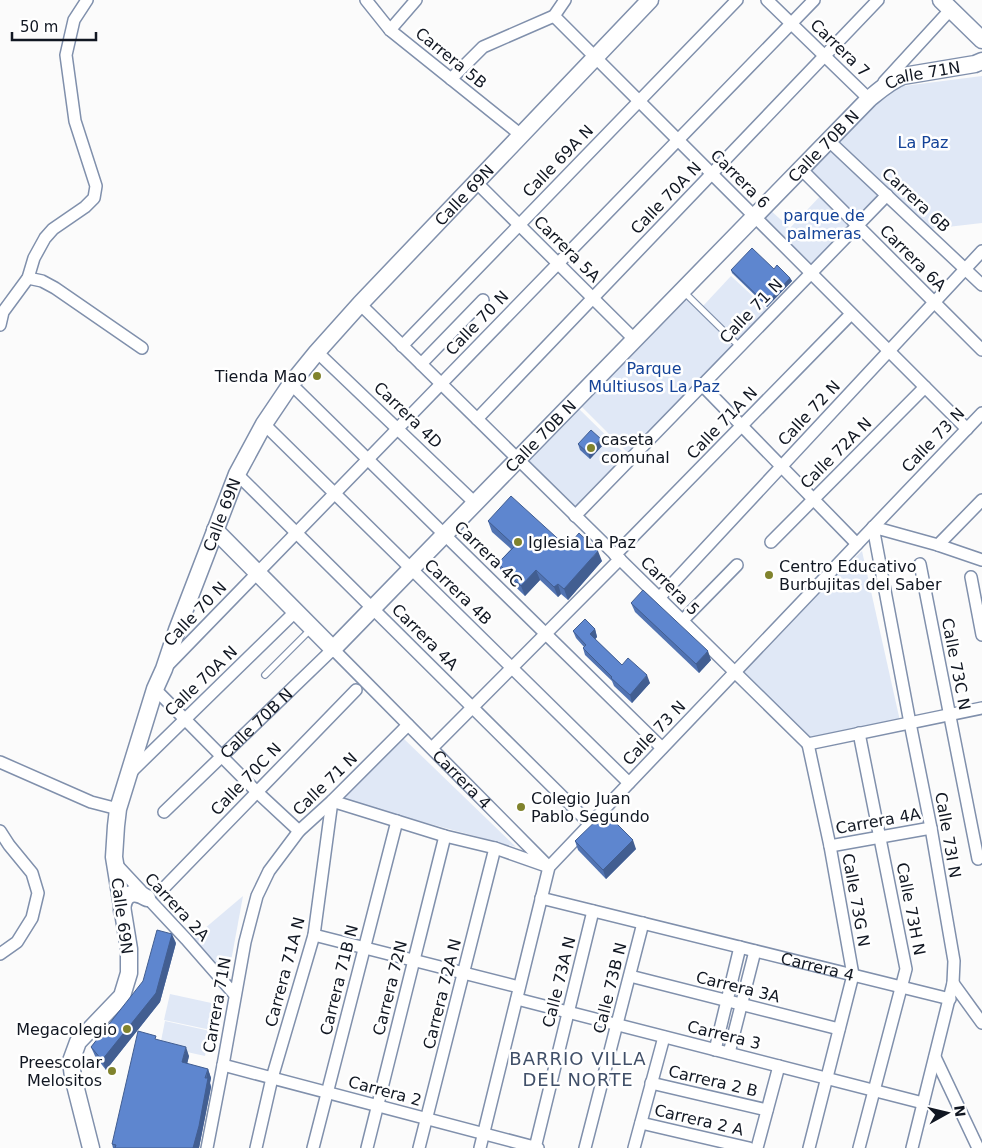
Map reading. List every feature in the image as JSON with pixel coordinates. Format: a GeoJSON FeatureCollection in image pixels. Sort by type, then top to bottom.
{"type":"FeatureCollection","features":[{"type":"Feature","properties":{"kind":"street"},"geometry":{"type":"LineString","coordinates":[[0,325],[3,312],[28,278],[34,258],[45,238],[53,228],[85,207],[94,198],[96,186],[75,121],[66,55],[74,20],[87,0]]}},
{"type":"Feature","properties":{"kind":"street","name":"Carrera 5B"},"geometry":{"type":"LineString","coordinates":[[366,0],[390,30],[521,135]]}},
{"type":"Feature","properties":{"kind":"street"},"geometry":{"type":"LineString","coordinates":[[390,30],[416,0]]}},
{"type":"Feature","properties":{"kind":"street"},"geometry":{"type":"LineString","coordinates":[[451,79],[484,47],[554,16],[565,0]]}},
{"type":"Feature","properties":{"kind":"street","name":"Calle 69N"},"geometry":{"type":"LineString","coordinates":[[91,1148],[73,1077],[71,1061],[78,1042],[122,996],[129,972],[129,949],[115,863],[118,809],[155,689],[237,474],[264,424],[291,384],[318,352],[360,304],[650,0]]}},
{"type":"Feature","properties":{"kind":"street","name":"Calle 69A N"},"geometry":{"type":"LineString","coordinates":[[402,346],[736,0]]}},
{"type":"Feature","properties":{"kind":"street","name":"Carrera 7"},"geometry":{"type":"LineString","coordinates":[[767,0],[869,99]]}},
{"type":"Feature","properties":{"kind":"street","name":"Calle 70 N"},"geometry":{"type":"LineString","coordinates":[[164,669],[814,0]]}},
{"type":"Feature","properties":{"kind":"street","name":"Calle 70A N"},"geometry":{"type":"LineString","coordinates":[[477,419],[878,0]]}},
{"type":"Feature","properties":{"kind":"street"},"geometry":{"type":"LineString","coordinates":[[946,5],[982,40]]}},
{"type":"Feature","properties":{"kind":"street","name":"Calle 70B N"},"geometry":{"type":"LineString","coordinates":[[164,812],[333,649],[869,99],[946,5]]}},
{"type":"Feature","properties":{"kind":"street","name":"Carrera 6"},"geometry":{"type":"LineString","coordinates":[[554,16],[967,429]]}},
{"type":"Feature","properties":{"kind":"street","name":"Calle 71N"},"geometry":{"type":"LineString","coordinates":[[869,99],[890,82],[903,76],[975,64],[982,61]]}},
{"type":"Feature","properties":{"kind":"street","name":"Carrera 6B"},"geometry":{"type":"LineString","coordinates":[[828,140],[982,285]]}},
{"type":"Feature","properties":{"kind":"street","name":"Carrera 6A"},"geometry":{"type":"LineString","coordinates":[[800,168],[982,350]]}},
{"type":"Feature","properties":{"kind":"street","name":"Carrera 5A"},"geometry":{"type":"LineString","coordinates":[[476,182],[634,339]]}},
{"type":"Feature","properties":{"kind":"street","name":"Calle 71 N"},"geometry":{"type":"LineString","coordinates":[[575,516],[887,195]]}},
{"type":"Feature","properties":{"kind":"street","name":"Calle 72 N"},"geometry":{"type":"LineString","coordinates":[[659,598],[982,251]]}},
{"type":"Feature","properties":{"kind":"street"},"geometry":{"type":"LineString","coordinates":[[28,278],[42,281],[55,288],[142,348]]}},
{"type":"Feature","properties":{"kind":"street"},"geometry":{"type":"LineString","coordinates":[[421,364],[483,300]]}},
{"type":"Feature","properties":{"kind":"street","name":"Carrera 5"},"geometry":{"type":"LineString","coordinates":[[360,304],[808,744]]}},
{"type":"Feature","properties":{"kind":"street","name":"Calle 71A N"},"geometry":{"type":"LineString","coordinates":[[432,748],[546,634],[742,426],[851,314]]}},
{"type":"Feature","properties":{"kind":"street","name":"Carrera 4D"},"geometry":{"type":"LineString","coordinates":[[318,352],[475,502]]}},
{"type":"Feature","properties":{"kind":"street","name":"Carrera 4C"},"geometry":{"type":"LineString","coordinates":[[291,384],[662,748]]}},
{"type":"Feature","properties":{"kind":"street"},"geometry":{"type":"LineString","coordinates":[[702,385],[858,544]]}},
{"type":"Feature","properties":{"kind":"street","name":"Calle 72A N"},"geometry":{"type":"LineString","coordinates":[[771,542],[925,387]]}},
{"type":"Feature","properties":{"kind":"street","name":"Calle 73 N"},"geometry":{"type":"LineString","coordinates":[[480,1148],[549,867],[982,413]]}},
{"type":"Feature","properties":{"kind":"street","name":"Carrera 4B"},"geometry":{"type":"LineString","coordinates":[[264,424],[629,782]]}},
{"type":"Feature","properties":{"kind":"street","name":"Carrera 4A"},"geometry":{"type":"LineString","coordinates":[[237,474],[590,824]]}},
{"type":"Feature","properties":{"kind":"street"},"geometry":{"type":"LineString","coordinates":[[938,545],[982,500]]}},
{"type":"Feature","properties":{"kind":"street"},"geometry":{"type":"LineString","coordinates":[[873,527],[938,545],[982,560]]}},
{"type":"Feature","properties":{"kind":"street","name":"Calle 73I N"},"geometry":{"type":"LineString","coordinates":[[873,527],[931,828],[954,961],[950,999],[912,1148]]}},
{"type":"Feature","properties":{"kind":"street","name":"Carrera 4"},"geometry":{"type":"LineString","coordinates":[[216,530],[549,867]]}},
{"type":"Feature","properties":{"kind":"street","name":"Calle 73C N"},"geometry":{"type":"LineString","coordinates":[[920,564],[978,859]]}},
{"type":"Feature","properties":{"kind":"street"},"geometry":{"type":"LineString","coordinates":[[682,621],[737,565]]}},
{"type":"Feature","properties":{"kind":"street"},"geometry":{"type":"LineString","coordinates":[[971,577],[982,635]]}},
{"type":"Feature","properties":{"kind":"street","name":"Calle 70A N"},"geometry":{"type":"LineString","coordinates":[[128,775],[296,611]]}},
{"type":"Feature","properties":{"kind":"street"},"geometry":{"type":"LineString","coordinates":[[155,689],[299,832]]}},
{"type":"Feature","properties":{"kind":"street","name":"Calle 70C N"},"geometry":{"type":"LineString","coordinates":[[154,895],[356,690]]}},
{"type":"Feature","properties":{"kind":"street"},"geometry":{"type":"LineString","coordinates":[[808,744],[982,708]]}},
{"type":"Feature","properties":{"kind":"street","name":"Calle 71 N"},"geometry":{"type":"LineString","coordinates":[[269,871],[299,832],[332,802],[408,725]]}},
{"type":"Feature","properties":{"kind":"street","name":"Calle 73H N"},"geometry":{"type":"LineString","coordinates":[[859,733],[906,969],[859,1148]]}},
{"type":"Feature","properties":{"kind":"street","name":"Calle 73G N"},"geometry":{"type":"LineString","coordinates":[[808,744],[830,846],[853,975],[809,1148]]}},
{"type":"Feature","properties":{"kind":"street"},"geometry":{"type":"LineString","coordinates":[[0,762],[91,802],[118,809]]}},
{"type":"Feature","properties":{"kind":"street"},"geometry":{"type":"LineString","coordinates":[[332,802],[446,836],[495,848],[549,867]]}},
{"type":"Feature","properties":{"kind":"street","name":"Carrera 71A N"},"geometry":{"type":"LineString","coordinates":[[256,1148],[272,1078],[314,935],[332,802]]}},
{"type":"Feature","properties":{"kind":"street","name":"Carrera 71B N"},"geometry":{"type":"LineString","coordinates":[[313,1148],[397,821]]}},
{"type":"Feature","properties":{"kind":"street","name":"Carrera 4A"},"geometry":{"type":"LineString","coordinates":[[830,846],[931,828]]}},
{"type":"Feature","properties":{"kind":"street"},"geometry":{"type":"LineString","coordinates":[[0,831],[32,873],[38,894],[32,918],[17,942],[0,954]]}},
{"type":"Feature","properties":{"kind":"street","name":"Carrera 72N"},"geometry":{"type":"LineString","coordinates":[[367,1148],[446,836]]}},
{"type":"Feature","properties":{"kind":"street","name":"Carrera 72A N"},"geometry":{"type":"LineString","coordinates":[[419,1148],[495,848]]}},
{"type":"Feature","properties":{"kind":"street","name":"Carrera 2A"},"geometry":{"type":"LineString","coordinates":[[115,863],[154,895],[186,940],[235,995]]}},
{"type":"Feature","properties":{"kind":"street","name":"Carrera 71N"},"geometry":{"type":"LineString","coordinates":[[207,1148],[245,942],[256,896],[269,871]]}},
{"type":"Feature","properties":{"kind":"street"},"geometry":{"type":"LineString","coordinates":[[122,911],[122,902],[129,894],[154,895]]}},
{"type":"Feature","properties":{"kind":"street","name":"Carrera 4"},"geometry":{"type":"LineString","coordinates":[[541,898],[950,999]]}},
{"type":"Feature","properties":{"kind":"street","name":"Calle 73A N"},"geometry":{"type":"LineString","coordinates":[[536,1148],[593,911]]}},
{"type":"Feature","properties":{"kind":"street","name":"Calle 73B N"},"geometry":{"type":"LineString","coordinates":[[585,1148],[643,924]]}},
{"type":"Feature","properties":{"kind":"street","name":"Carrera 3"},"geometry":{"type":"LineString","coordinates":[[314,935],[464,973],[568,1012],[923,1103]]}},
{"type":"Feature","properties":{"kind":"street"},"geometry":{"type":"LineString","coordinates":[[715,1050],[740,947]]}},
{"type":"Feature","properties":{"kind":"street"},"geometry":{"type":"LineString","coordinates":[[729,1053],[755,951]]}},
{"type":"Feature","properties":{"kind":"street","name":"Carrera 3A"},"geometry":{"type":"LineString","coordinates":[[630,976],[839,1029]]}},
{"type":"Feature","properties":{"kind":"street"},"geometry":{"type":"LineString","coordinates":[[953,983],[982,1023]]}},
{"type":"Feature","properties":{"kind":"street"},"geometry":{"type":"LineString","coordinates":[[634,1148],[664,1037]]}},
{"type":"Feature","properties":{"kind":"street"},"geometry":{"type":"LineString","coordinates":[[935,1057],[976,1147]]}},
{"type":"Feature","properties":{"kind":"street","name":"Carrera 2"},"geometry":{"type":"LineString","coordinates":[[223,1065],[536,1148]]}},
{"type":"Feature","properties":{"kind":"street"},"geometry":{"type":"LineString","coordinates":[[757,1148],[778,1066]]}},
{"type":"Feature","properties":{"kind":"street","name":"Carrera 2 B"},"geometry":{"type":"LineString","coordinates":[[651,1083],[767,1110]]}},
{"type":"Feature","properties":{"kind":"street","name":"Carrera 2 A"},"geometry":{"type":"LineString","coordinates":[[641,1123],[749,1148]]}},
{"type":"Feature","properties":{"kind":"lane"},"geometry":{"type":"LineString","coordinates":[[682,290],[739,346]]}},
{"type":"Feature","properties":{"kind":"lane"},"geometry":{"type":"LineString","coordinates":[[265,675],[313,628]]}},
{"type":"Feature","properties":{"kind":"green space","name":"La Paz"},"geometry":{"type":"Polygon","coordinates":[[[982,76],[982,223],[930,229],[833,140],[888,88],[982,76]]]}},
{"type":"Feature","properties":{"kind":"green space","name":"parque de palmeras"},"geometry":{"type":"Polygon","coordinates":[[[828,140],[882,195],[813,270],[758,220],[769,209],[790,228],[824,192],[800,168],[828,140]]]}},
{"type":"Feature","properties":{"kind":"green space"},"geometry":{"type":"Polygon","coordinates":[[[731,276],[769,311],[740,342],[703,306],[731,276]]]}},
{"type":"Feature","properties":{"kind":"green space","name":"Parque Multiusos La Paz"},"geometry":{"type":"Polygon","coordinates":[[[682,290],[739,346],[632,457],[575,400],[682,290]]]}},
{"type":"Feature","properties":{"kind":"green space"},"geometry":{"type":"Polygon","coordinates":[[[577,407],[628,457],[574,510],[524,461],[577,407]]]}},
{"type":"Feature","properties":{"kind":"green space"},"geometry":{"type":"Polygon","coordinates":[[[862,551],[900,721],[806,743],[734,672],[862,551]]]}},
{"type":"Feature","properties":{"kind":"green space"},"geometry":{"type":"Polygon","coordinates":[[[402,737],[516,847],[342,800],[402,737]]]}},
{"type":"Feature","properties":{"kind":"green space"},"geometry":{"type":"Polygon","coordinates":[[[243,896],[229,972],[223,975],[191,940],[243,896]]]}},
{"type":"Feature","properties":{"kind":"green space"},"geometry":{"type":"Polygon","coordinates":[[[170,994],[216,1004],[211,1030],[164,1020],[170,994]]]}},
{"type":"Feature","properties":{"kind":"green space"},"geometry":{"type":"Polygon","coordinates":[[[165,1021],[210,1031],[205,1056],[160,1046],[165,1021]]]}},
{"type":"Feature","properties":{"kind":"building"},"geometry":{"type":"Polygon","coordinates":[[[752,248],[774,269],[777,265],[790,278],[766,304],[731,270],[752,248]]]}},
{"type":"Feature","properties":{"kind":"building"},"geometry":{"type":"Polygon","coordinates":[[[591,430],[601,439],[588,453],[578,444],[591,430]]]}},
{"type":"Feature","properties":{"kind":"building"},"geometry":{"type":"Polygon","coordinates":[[[511,496],[567,547],[579,533],[598,551],[564,589],[558,584],[554,587],[536,570],[521,586],[498,563],[515,546],[488,521],[511,496]]]}},
{"type":"Feature","properties":{"kind":"building"},"geometry":{"type":"Polygon","coordinates":[[[643,590],[708,651],[696,664],[631,603],[643,590]]]}},
{"type":"Feature","properties":{"kind":"building"},"geometry":{"type":"Polygon","coordinates":[[[585,619],[595,629],[590,634],[622,665],[628,658],[647,675],[630,695],[583,648],[586,645],[573,631],[585,619]]]}},
{"type":"Feature","properties":{"kind":"building"},"geometry":{"type":"Polygon","coordinates":[[[605,812],[633,840],[603,870],[575,841],[605,812]]]}},
{"type":"Feature","properties":{"kind":"building"},"geometry":{"type":"Polygon","coordinates":[[[157,930],[172,934],[156,993],[102,1060],[91,1047],[143,981],[157,930]]]}},
{"type":"Feature","properties":{"kind":"building"},"geometry":{"type":"Polygon","coordinates":[[[138,1031],[156,1036],[155,1039],[186,1047],[182,1062],[208,1069],[205,1078],[208,1078],[199,1126],[193,1148],[115,1148],[116,1145],[112,1144],[138,1031]]]}},
{"type":"Feature","properties":{"kind":"place","name":"Tienda Mao"},"geometry":{"type":"Point","coordinates":[317,376]}},
{"type":"Feature","properties":{"kind":"place","name":"caseta comunal"},"geometry":{"type":"Point","coordinates":[591,448]}},
{"type":"Feature","properties":{"kind":"place","name":"Iglesia La Paz"},"geometry":{"type":"Point","coordinates":[518,542]}},
{"type":"Feature","properties":{"kind":"place","name":"Centro Educativo Burbujitas del Saber"},"geometry":{"type":"Point","coordinates":[769,575]}},
{"type":"Feature","properties":{"kind":"place","name":"Colegio Juan Pablo Segundo"},"geometry":{"type":"Point","coordinates":[521,807]}},
{"type":"Feature","properties":{"kind":"place","name":"Megacolegio"},"geometry":{"type":"Point","coordinates":[127,1029]}},
{"type":"Feature","properties":{"kind":"place","name":"Preescolar Melositos"},"geometry":{"type":"Point","coordinates":[112,1071]}},
{"type":"Feature","properties":{"kind":"district","name":"BARRIO VILLA DEL NORTE"},"geometry":{"type":"Point","coordinates":[578,1068]}}]}
